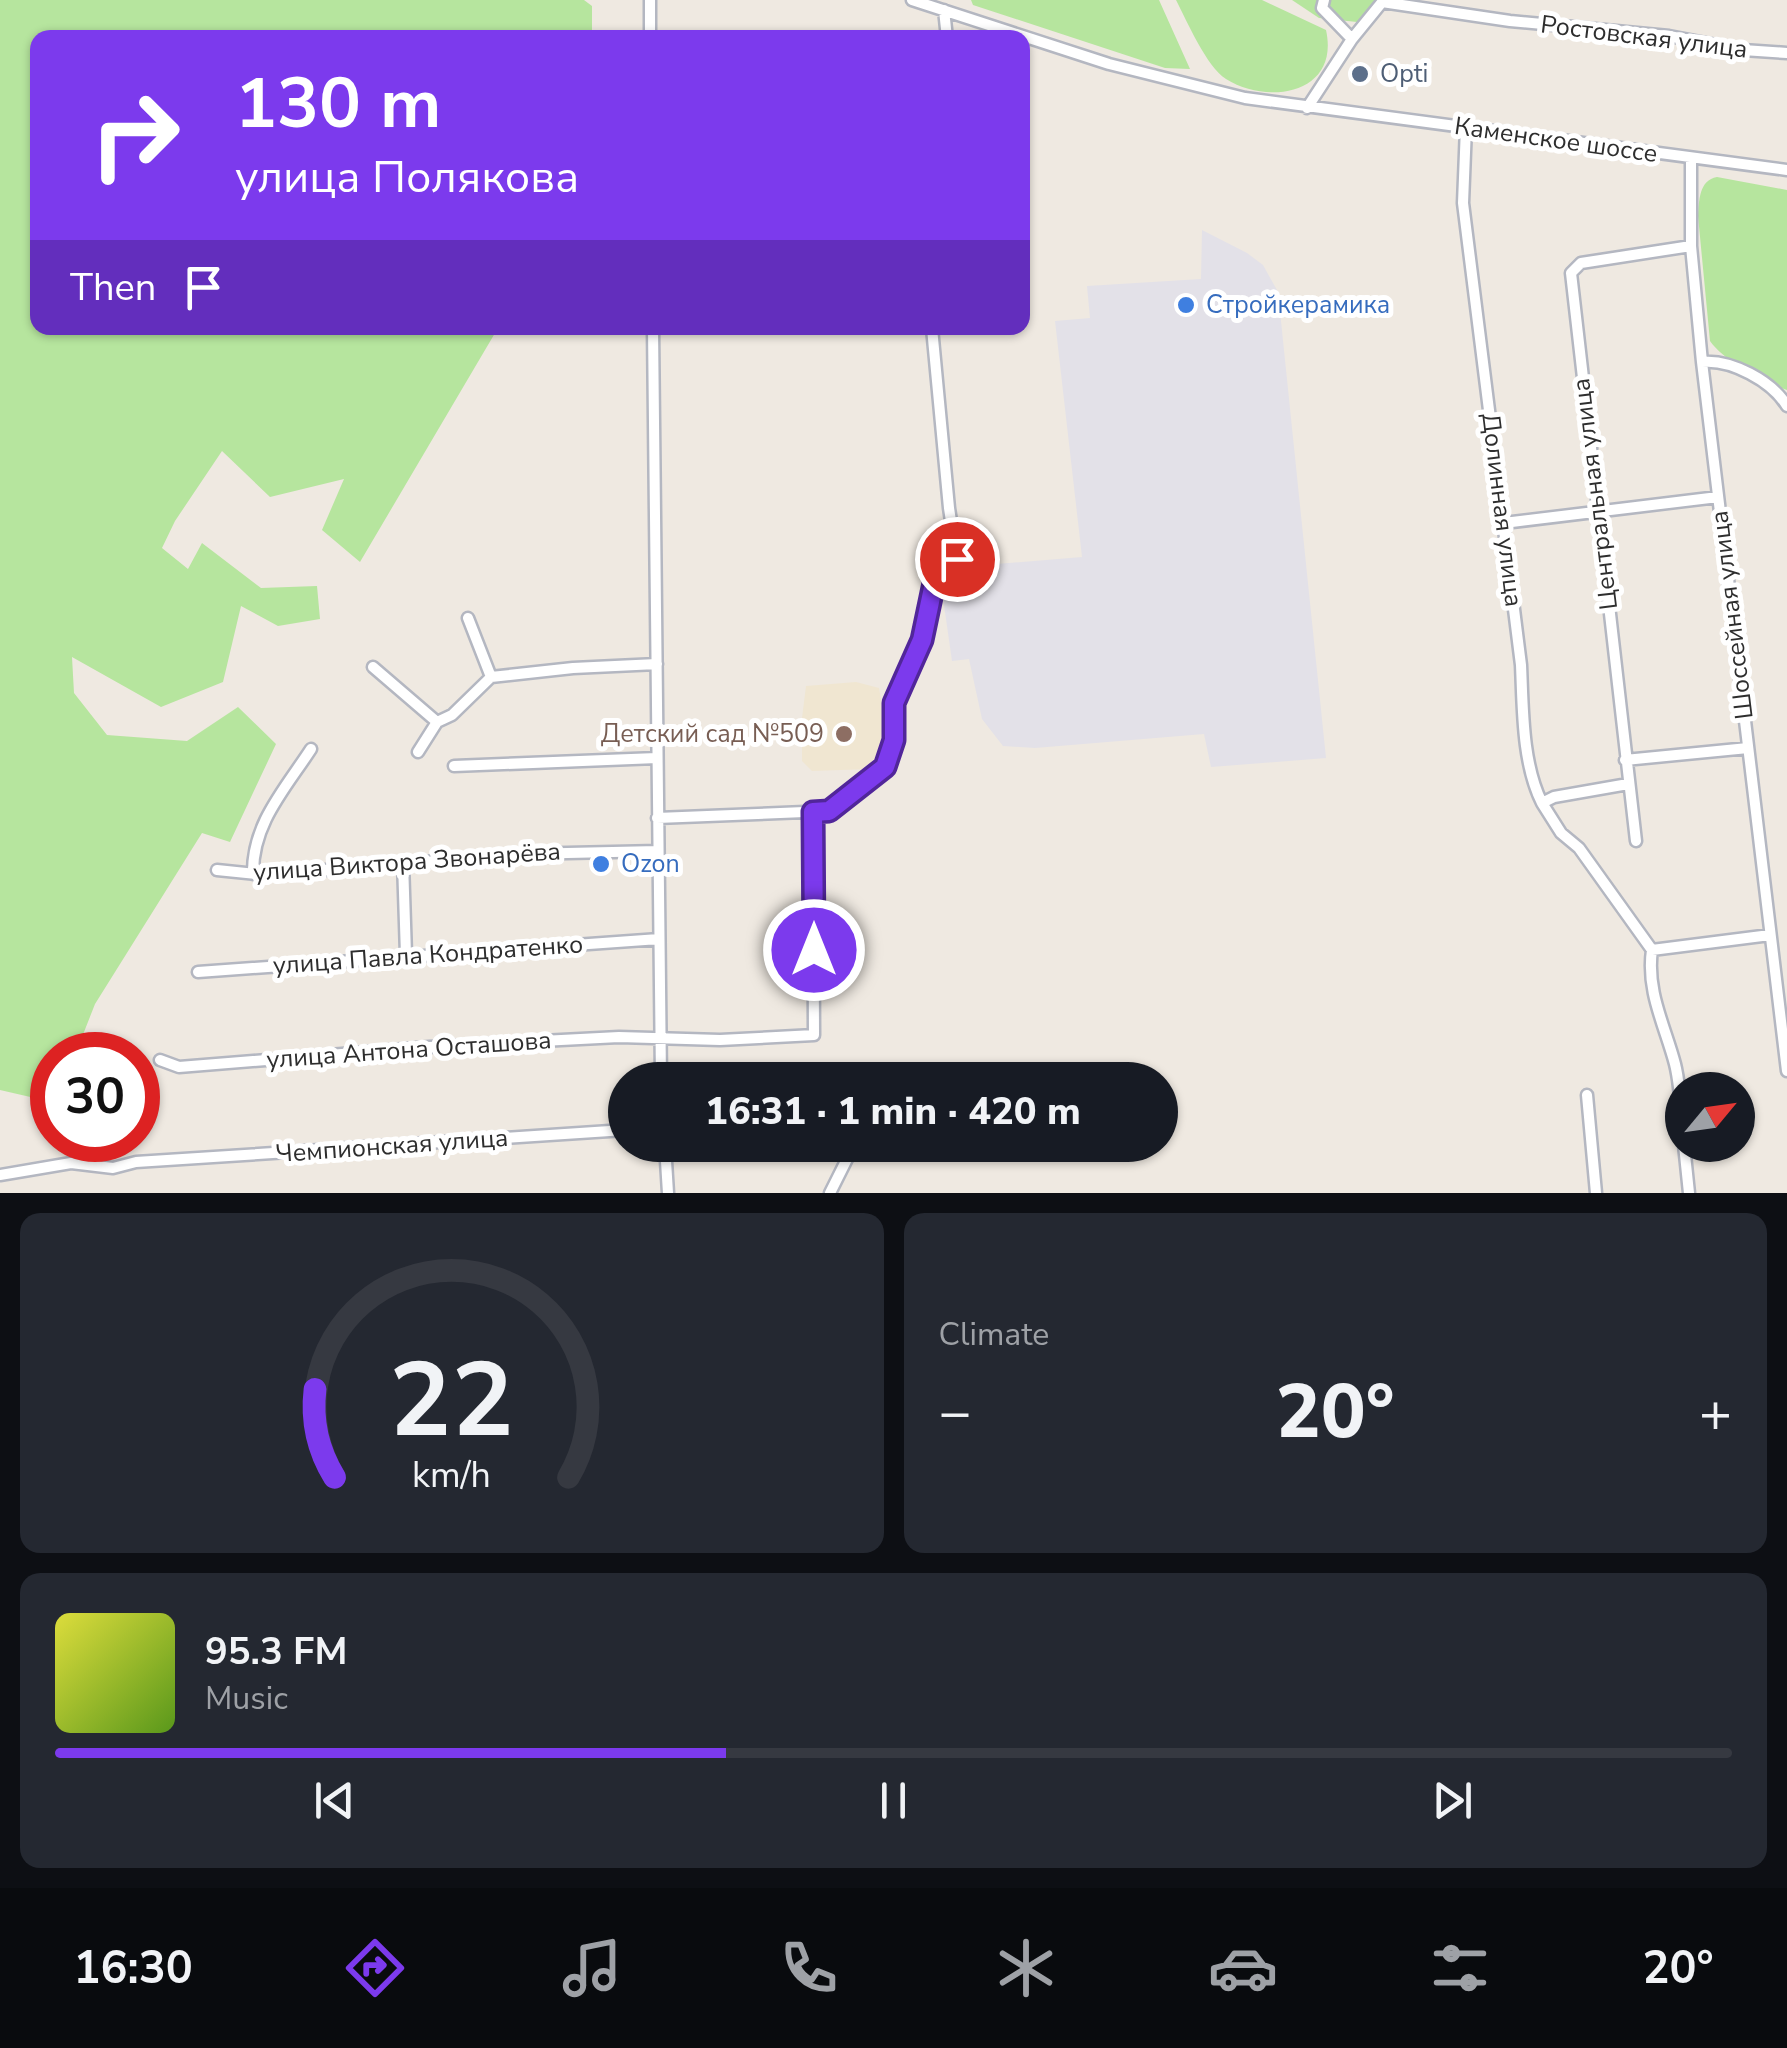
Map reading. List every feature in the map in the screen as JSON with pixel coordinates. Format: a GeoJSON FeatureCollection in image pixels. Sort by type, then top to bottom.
{"type":"FeatureCollection","features":[{"type":"Feature","properties":{"kind":"street"},"geometry":{"type":"LineString","coordinates":[[650,0],[650,30]]}},
{"type":"Feature","properties":{"kind":"street","name":"Каменское шоссе"},"geometry":{"type":"LineString","coordinates":[[912,0],[1005,30]]}},
{"type":"Feature","properties":{"kind":"street"},"geometry":{"type":"LineString","coordinates":[[1324,0],[1322,8],[1352,39]]}},
{"type":"Feature","properties":{"kind":"street"},"geometry":{"type":"LineString","coordinates":[[1306,108],[1383,1]]}},
{"type":"Feature","properties":{"kind":"street","name":"Ростовская улица"},"geometry":{"type":"LineString","coordinates":[[1383,1],[1510,22],[1669,36],[1743,50],[1787,53]]}},
{"type":"Feature","properties":{"kind":"street"},"geometry":{"type":"LineString","coordinates":[[944,10],[946,30]]}},
{"type":"Feature","properties":{"kind":"street","name":"Каменское шоссе"},"geometry":{"type":"LineString","coordinates":[[1030,38],[1214,92],[1306,108],[1787,170]]}},
{"type":"Feature","properties":{"kind":"street","name":"Долинная улица"},"geometry":{"type":"LineString","coordinates":[[1466,127],[1463,203],[1504,523],[1524,719],[1536,792],[1542,802]]}},
{"type":"Feature","properties":{"kind":"street","name":"Шоссейная улица"},"geometry":{"type":"LineString","coordinates":[[1691,158],[1691,246],[1702,362],[1787,1070]]}},
{"type":"Feature","properties":{"kind":"street","name":"Центральная улица"},"geometry":{"type":"LineString","coordinates":[[1636,841],[1571,273],[1581,263],[1691,246]]}},
{"type":"Feature","properties":{"kind":"street"},"geometry":{"type":"LineString","coordinates":[[653,335],[661,1062]]}},
{"type":"Feature","properties":{"kind":"street"},"geometry":{"type":"LineString","coordinates":[[658,818],[829,811],[885,767],[894,740],[894,703],[922,640],[934,583],[943,566],[958,563],[933,335]]}},
{"type":"Feature","properties":{"kind":"street"},"geometry":{"type":"LineString","coordinates":[[1702,362],[1715,360],[1747,373],[1778,393],[1787,406]]}},
{"type":"Feature","properties":{"kind":"street"},"geometry":{"type":"LineString","coordinates":[[1504,523],[1718,497]]}},
{"type":"Feature","properties":{"kind":"street"},"geometry":{"type":"LineString","coordinates":[[468,618],[491,678]]}},
{"type":"Feature","properties":{"kind":"street"},"geometry":{"type":"LineString","coordinates":[[418,752],[437,722],[452,714],[491,678],[573,668],[657,664]]}},
{"type":"Feature","properties":{"kind":"street"},"geometry":{"type":"LineString","coordinates":[[372,668],[437,722]]}},
{"type":"Feature","properties":{"kind":"street"},"geometry":{"type":"LineString","coordinates":[[1625,760],[1748,748]]}},
{"type":"Feature","properties":{"kind":"street"},"geometry":{"type":"LineString","coordinates":[[254,874],[258,830],[311,749]]}},
{"type":"Feature","properties":{"kind":"street"},"geometry":{"type":"LineString","coordinates":[[454,766],[657,758]]}},
{"type":"Feature","properties":{"kind":"street"},"geometry":{"type":"LineString","coordinates":[[1628,784],[1542,802],[1561,833],[1579,848],[1652,950],[1650,965],[1656,1008],[1676,1072]]}},
{"type":"Feature","properties":{"kind":"street","name":"улица Антона Осташова"},"geometry":{"type":"LineString","coordinates":[[160,1060],[179,1067],[619,1037],[814,1036],[813,812]]}},
{"type":"Feature","properties":{"kind":"street","name":"улица Виктора Звонарёва"},"geometry":{"type":"LineString","coordinates":[[217,870],[254,874],[556,852],[658,851]]}},
{"type":"Feature","properties":{"kind":"street"},"geometry":{"type":"LineString","coordinates":[[403,862],[406,954]]}},
{"type":"Feature","properties":{"kind":"street"},"geometry":{"type":"LineString","coordinates":[[1652,950],[1770,935]]}},
{"type":"Feature","properties":{"kind":"street","name":"улица Павла Кондратенко"},"geometry":{"type":"LineString","coordinates":[[198,972],[406,954],[658,939]]}},
{"type":"Feature","properties":{"kind":"street"},"geometry":{"type":"LineString","coordinates":[[1587,1095],[1596,1193]]}},
{"type":"Feature","properties":{"kind":"street","name":"Чемпионская улица"},"geometry":{"type":"LineString","coordinates":[[0,1175],[72,1164],[113,1168],[136,1162],[608,1131]]}},
{"type":"Feature","properties":{"kind":"street"},"geometry":{"type":"LineString","coordinates":[[666,1162],[668,1193]]}},
{"type":"Feature","properties":{"kind":"street"},"geometry":{"type":"LineString","coordinates":[[830,1193],[846,1162]]}},
{"type":"Feature","properties":{"kind":"street"},"geometry":{"type":"LineString","coordinates":[[1685,1162],[1688,1193]]}},
{"type":"Feature","properties":{"kind":"shaded area"},"geometry":{"type":"Polygon","coordinates":[[[1202,230],[1263,265],[1278,292],[1326,758],[1211,767],[1204,734],[1035,748],[1003,746],[982,719],[969,659],[952,661],[941,584],[947,568],[1082,557],[1055,321],[1090,318],[1087,286],[1201,279],[1202,230]]]}},
{"type":"Feature","properties":{"kind":"shaded area","name":"Детский сад №509"},"geometry":{"type":"Polygon","coordinates":[[[856,682],[879,688],[889,745],[870,769],[812,771],[802,761],[806,686],[856,682]]]}},
{"type":"Feature","properties":{"kind":"green space"},"geometry":{"type":"Polygon","coordinates":[[[0,0],[584,0],[592,6],[592,30],[30,30],[30,335],[494,335],[360,562],[322,530],[344,479],[270,497],[222,451],[175,521],[162,548],[188,569],[202,543],[261,588],[317,586],[320,619],[278,626],[241,606],[223,682],[161,707],[72,657],[74,693],[107,735],[187,741],[238,707],[276,744],[230,842],[202,833],[95,1004],[84,1032],[30,1032],[30,1097],[0,1090],[0,0]]]}},
{"type":"Feature","properties":{"kind":"green space"},"geometry":{"type":"Polygon","coordinates":[[[971,0],[1159,0],[1190,69],[1165,68],[973,5],[971,0]]]}},
{"type":"Feature","properties":{"kind":"green space"},"geometry":{"type":"Polygon","coordinates":[[[1176,0],[1262,0],[1326,30],[1327,51],[1322,68],[1312,80],[1297,88],[1262,92],[1243,87],[1226,79],[1211,64],[1176,0]]]}},
{"type":"Feature","properties":{"kind":"green space"},"geometry":{"type":"Polygon","coordinates":[[[1292,0],[1381,0],[1357,22],[1319,18],[1292,0]]]}},
{"type":"Feature","properties":{"kind":"green space"},"geometry":{"type":"Polygon","coordinates":[[[1717,177],[1787,190],[1787,390],[1745,370],[1710,341],[1698,216],[1703,187],[1717,177]]]}},
{"type":"Feature","properties":{"kind":"place","name":"Opti"},"geometry":{"type":"Point","coordinates":[1360,74]}},
{"type":"Feature","properties":{"kind":"place","name":"Стройкерамика"},"geometry":{"type":"Point","coordinates":[1186,305]}},
{"type":"Feature","properties":{"kind":"place","name":"Детский сад №509"},"geometry":{"type":"Point","coordinates":[844,734]}},
{"type":"Feature","properties":{"kind":"place","name":"Ozon"},"geometry":{"type":"Point","coordinates":[601,864]}},
{"type":"Feature","properties":{"kind":"route"},"geometry":{"type":"LineString","coordinates":[[814,950],[813,812],[829,811],[885,767],[894,740],[894,703],[922,640],[934,583],[943,566],[957,559]]}}]}
